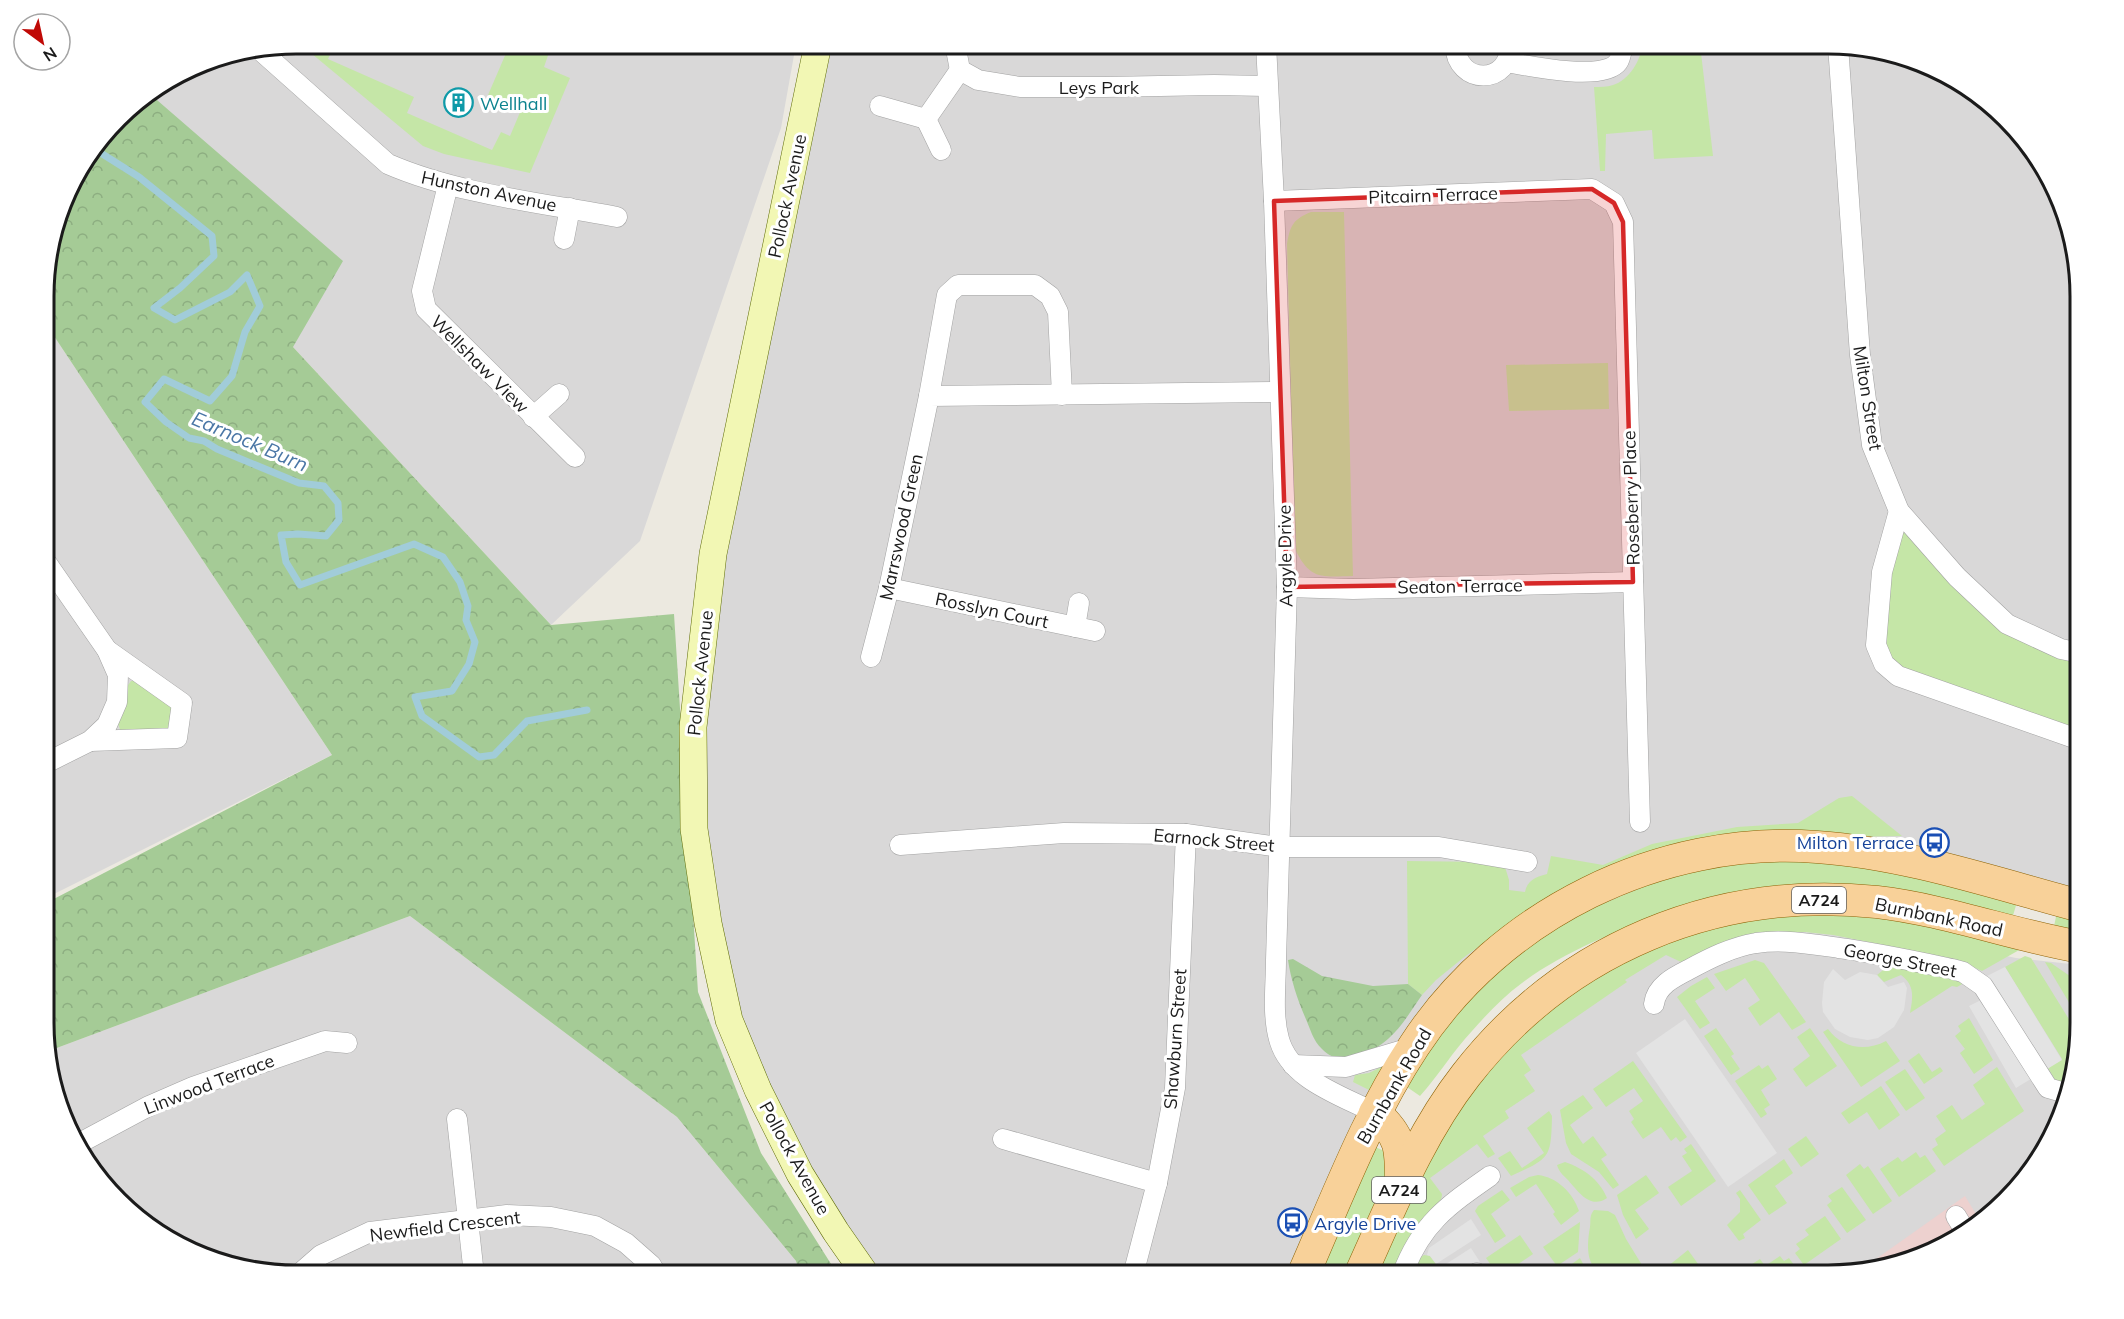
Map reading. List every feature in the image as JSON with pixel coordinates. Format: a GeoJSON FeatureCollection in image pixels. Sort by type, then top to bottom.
{"type":"FeatureCollection","features":[{"type":"Feature","properties":{"kind":"main road","name":"Burnbank Road"},"geometry":{"type":"LineString","coordinates":[[1307,1265],[1375,1113],[1413,1047],[1453,994],[1484,963],[1535,924],[1568,903],[1616,880],[1660,864],[1693,856],[1772,846],[1816,847],[1905,860],[2070,903]]}},
{"type":"Feature","properties":{"kind":"main road","name":"Burnbank Road"},"geometry":{"type":"LineString","coordinates":[[1365,1265],[1412,1161],[1465,1076],[1498,1037],[1559,983],[1602,956],[1632,941],[1666,926],[1719,911],[1786,901],[1824,899],[1877,902],[1935,912],[2041,940],[2070,945]]}},
{"type":"Feature","properties":{"kind":"main road"},"geometry":{"type":"LineString","coordinates":[[1375,1113],[1400,1116],[1443,1108]]}},
{"type":"Feature","properties":{"kind":"main road","name":"A724"},"geometry":{"type":"LineString","coordinates":[[1375,1113],[1391,1127],[1398,1143],[1401,1158],[1401,1186]]}},
{"type":"Feature","properties":{"kind":"street","name":"Pollock Avenue"},"geometry":{"type":"LineString","coordinates":[[816,54],[713,554],[693,727],[694,829],[708,922],[729,1020],[758,1090],[800,1174],[859,1265]]}},
{"type":"Feature","properties":{"kind":"street"},"geometry":{"type":"LineString","coordinates":[[926,119],[960,70],[957,54]]}},
{"type":"Feature","properties":{"kind":"street","name":"Argyle Drive"},"geometry":{"type":"LineString","coordinates":[[1266,54],[1274,201],[1287,587],[1279,847],[1276,1007],[1278,1038],[1284,1053],[1293,1065],[1312,1080],[1375,1113]]}},
{"type":"Feature","properties":{"kind":"street"},"geometry":{"type":"LineString","coordinates":[[1455,54],[1465,69],[1483,76],[1500,69],[1508,54]]}},
{"type":"Feature","properties":{"kind":"street"},"geometry":{"type":"LineString","coordinates":[[1511,54],[1559,72],[1608,69],[1618,62],[1620,54]]}},
{"type":"Feature","properties":{"kind":"street","name":"Milton Street"},"geometry":{"type":"LineString","coordinates":[[1839,55],[1860,355],[1872,446],[1899,511],[1957,577],[2007,624],[2070,651]]}},
{"type":"Feature","properties":{"kind":"street","name":"Hunston Avenue"},"geometry":{"type":"LineString","coordinates":[[267,56],[388,164],[413,175],[448,185],[617,217]]}},
{"type":"Feature","properties":{"kind":"street","name":"Leys Park"},"geometry":{"type":"LineString","coordinates":[[960,70],[978,80],[1020,87],[1267,87]]}},
{"type":"Feature","properties":{"kind":"street"},"geometry":{"type":"LineString","coordinates":[[880,106],[926,119],[941,150]]}},
{"type":"Feature","properties":{"kind":"street","name":"Wellshaw View"},"geometry":{"type":"LineString","coordinates":[[448,185],[422,291],[426,309],[575,457]]}},
{"type":"Feature","properties":{"kind":"street","name":"Pitcairn Terrace"},"geometry":{"type":"LineString","coordinates":[[1274,201],[1592,189]]}},
{"type":"Feature","properties":{"kind":"street","name":"Roseberry Place"},"geometry":{"type":"LineString","coordinates":[[1592,189],[1614,203],[1623,222],[1640,822]]}},
{"type":"Feature","properties":{"kind":"street"},"geometry":{"type":"LineString","coordinates":[[564,239],[570,208]]}},
{"type":"Feature","properties":{"kind":"street","name":"Marrswood Green"},"geometry":{"type":"LineString","coordinates":[[871,657],[889,588],[929,396],[947,295],[958,285],[1035,285],[1050,296],[1058,312],[1062,395]]}},
{"type":"Feature","properties":{"kind":"street"},"geometry":{"type":"LineString","coordinates":[[929,396],[1280,392]]}},
{"type":"Feature","properties":{"kind":"street"},"geometry":{"type":"LineString","coordinates":[[533,417],[559,394]]}},
{"type":"Feature","properties":{"kind":"street"},"geometry":{"type":"LineString","coordinates":[[1899,511],[1882,572],[1876,645],[1884,664],[1898,676],[2070,736]]}},
{"type":"Feature","properties":{"kind":"street"},"geometry":{"type":"LineString","coordinates":[[54,574],[107,650],[118,675],[117,702],[107,725],[90,741],[54,759]]}},
{"type":"Feature","properties":{"kind":"street","name":"Seaton Terrace"},"geometry":{"type":"LineString","coordinates":[[1287,587],[1353,589],[1633,582]]}},
{"type":"Feature","properties":{"kind":"street","name":"Rosslyn Court"},"geometry":{"type":"LineString","coordinates":[[889,588],[1095,632]]}},
{"type":"Feature","properties":{"kind":"street"},"geometry":{"type":"LineString","coordinates":[[1075,627],[1079,603]]}},
{"type":"Feature","properties":{"kind":"street"},"geometry":{"type":"LineString","coordinates":[[90,741],[177,738],[182,703],[107,650]]}},
{"type":"Feature","properties":{"kind":"street","name":"Earnock Street"},"geometry":{"type":"LineString","coordinates":[[900,845],[1064,833],[1186,834],[1279,847],[1439,847],[1527,862]]}},
{"type":"Feature","properties":{"kind":"street","name":"Shawburn Street"},"geometry":{"type":"LineString","coordinates":[[1136,1265],[1157,1183],[1175,1088],[1186,834]]}},
{"type":"Feature","properties":{"kind":"street","name":"George Street"},"geometry":{"type":"LineString","coordinates":[[1654,1004],[1654,997],[1660,988],[1678,975],[1734,948],[1778,941],[1872,952],[1964,972],[1983,986],[2048,1088],[2060,1091]]}},
{"type":"Feature","properties":{"kind":"street","name":"Linwood Terrace"},"geometry":{"type":"LineString","coordinates":[[84,1141],[147,1107],[193,1086],[325,1041],[347,1043]]}},
{"type":"Feature","properties":{"kind":"street"},"geometry":{"type":"LineString","coordinates":[[1293,1065],[1346,1067],[1413,1047]]}},
{"type":"Feature","properties":{"kind":"street"},"geometry":{"type":"LineString","coordinates":[[458,1119],[473,1265]]}},
{"type":"Feature","properties":{"kind":"street"},"geometry":{"type":"LineString","coordinates":[[1003,1139],[1157,1183]]}},
{"type":"Feature","properties":{"kind":"street"},"geometry":{"type":"LineString","coordinates":[[1406,1265],[1425,1229],[1449,1205],[1490,1176]]}},
{"type":"Feature","properties":{"kind":"street","name":"Newfield Crescent"},"geometry":{"type":"LineString","coordinates":[[310,1265],[321,1255],[370,1232],[507,1215],[551,1217],[595,1226],[626,1243],[651,1265]]}},
{"type":"Feature","properties":{"kind":"highlighted area"},"geometry":{"type":"Polygon","coordinates":[[[1592,189],[1614,203],[1623,222],[1633,582],[1287,587],[1274,201],[1592,189]]]}},
{"type":"Feature","properties":{"kind":"shaded area"},"geometry":{"type":"Polygon","coordinates":[[[296,54],[794,54],[781,128],[640,541],[551,625],[293,347],[154,101],[175,86],[204,72],[234,62],[265,56],[296,54]]]}},
{"type":"Feature","properties":{"kind":"shaded area"},"geometry":{"type":"Polygon","coordinates":[[[820,54],[1828,54],[1859,56],[1890,62],[1920,72],[1949,86],[1975,104],[1999,125],[2020,149],[2038,175],[2052,204],[2065,249],[2070,296],[2070,905],[1660,864],[1379,1089],[1302,1265],[861,1265],[729,1020],[693,727],[820,54]]]}},
{"type":"Feature","properties":{"kind":"shaded area"},"geometry":{"type":"Polygon","coordinates":[[[54,336],[332,755],[54,894],[54,336]]]}},
{"type":"Feature","properties":{"kind":"shaded area"},"geometry":{"type":"Polygon","coordinates":[[[410,916],[677,1117],[797,1265],[296,1265],[265,1263],[234,1257],[204,1247],[175,1233],[137,1205],[114,1182],[86,1144],[72,1115],[62,1085],[56,1048],[410,916]]]}},
{"type":"Feature","properties":{"kind":"shaded area"},"geometry":{"type":"Polygon","coordinates":[[[1783,924],[1893,932],[2016,958],[2070,964],[2068,1054],[2062,1085],[2052,1115],[2038,1144],[2020,1170],[1987,1205],[1949,1233],[1920,1247],[1890,1257],[1859,1263],[1828,1265],[1376,1265],[1403,1203],[1539,1014],[1636,955],[1783,924]]]}},
{"type":"Feature","properties":{"kind":"shaded area"},"geometry":{"type":"Polygon","coordinates":[[[2005,967],[2062,1060],[2016,1088],[1969,1006],[1983,999],[1975,990],[1987,976],[2005,967]]]}},
{"type":"Feature","properties":{"kind":"shaded area"},"geometry":{"type":"Polygon","coordinates":[[[1833,969],[1845,980],[1860,972],[1877,975],[1888,987],[1904,982],[1907,988],[1904,1010],[1894,1027],[1878,1038],[1868,1040],[1850,1037],[1835,1029],[1823,1012],[1822,1003],[1824,982],[1833,969]]]}},
{"type":"Feature","properties":{"kind":"shaded area"},"geometry":{"type":"Polygon","coordinates":[[[1685,1019],[1777,1153],[1728,1187],[1636,1053],[1685,1019]]]}},
{"type":"Feature","properties":{"kind":"shaded area"},"geometry":{"type":"Polygon","coordinates":[[[1965,1196],[1976,1214],[1949,1233],[1920,1247],[1874,1260],[1965,1196]]]}},
{"type":"Feature","properties":{"kind":"shaded area"},"geometry":{"type":"Polygon","coordinates":[[[1471,1219],[1481,1235],[1436,1264],[1427,1255],[1429,1248],[1471,1219]]]}},
{"type":"Feature","properties":{"kind":"shaded area"},"geometry":{"type":"Polygon","coordinates":[[[1471,1248],[1480,1262],[1475,1265],[1445,1265],[1471,1248]]]}},
{"type":"Feature","properties":{"kind":"green space"},"geometry":{"type":"Polygon","coordinates":[[[312,54],[330,54],[328,59],[414,97],[407,113],[492,150],[501,132],[510,136],[521,110],[488,95],[506,54],[549,54],[544,67],[570,78],[530,173],[444,154],[423,146],[312,54]]]}},
{"type":"Feature","properties":{"kind":"green space"},"geometry":{"type":"Polygon","coordinates":[[[1640,54],[1701,54],[1713,156],[1654,159],[1652,130],[1606,134],[1605,171],[1600,171],[1594,87],[1619,83],[1633,69],[1640,54]]]}},
{"type":"Feature","properties":{"kind":"green space"},"geometry":{"type":"Polygon","coordinates":[[[156,99],[343,261],[293,347],[551,625],[674,614],[698,992],[761,1153],[832,1265],[797,1265],[677,1117],[410,916],[56,1048],[54,899],[332,755],[54,336],[56,265],[62,234],[72,204],[86,175],[104,149],[125,125],[156,99]]]}},
{"type":"Feature","properties":{"kind":"green space"},"geometry":{"type":"Polygon","coordinates":[[[1311,212],[1344,212],[1353,576],[1333,577],[1318,574],[1306,566],[1295,549],[1287,244],[1293,224],[1300,217],[1311,212]]]}},
{"type":"Feature","properties":{"kind":"green space"},"geometry":{"type":"Polygon","coordinates":[[[1608,363],[1609,409],[1509,411],[1506,365],[1608,363]]]}},
{"type":"Feature","properties":{"kind":"green space"},"geometry":{"type":"Polygon","coordinates":[[[1899,511],[2007,624],[2070,649],[2070,736],[1898,676],[1876,645],[1899,511]]]}},
{"type":"Feature","properties":{"kind":"green space"},"geometry":{"type":"Polygon","coordinates":[[[131,681],[135,681],[174,707],[170,733],[121,732],[118,724],[125,704],[126,688],[131,681]]]}},
{"type":"Feature","properties":{"kind":"green space"},"geometry":{"type":"Polygon","coordinates":[[[1852,796],[1902,836],[1820,835],[1510,924],[1463,958],[1422,995],[1408,984],[1407,861],[1486,862],[1505,867],[1509,890],[1525,892],[1532,880],[1547,874],[1551,856],[1603,865],[1652,844],[1737,827],[1798,823],[1839,798],[1852,796]]]}},
{"type":"Feature","properties":{"kind":"green space"},"geometry":{"type":"Polygon","coordinates":[[[1767,858],[1870,865],[2017,902],[2012,919],[1973,909],[1667,914],[1592,943],[1538,972],[1515,988],[1489,1012],[1420,1096],[1404,1085],[1469,995],[1557,923],[1681,871],[1767,858]]]}},
{"type":"Feature","properties":{"kind":"green space"},"geometry":{"type":"Polygon","coordinates":[[[2057,912],[2070,916],[2070,935],[2053,931],[2057,912]]]}},
{"type":"Feature","properties":{"kind":"green space"},"geometry":{"type":"Polygon","coordinates":[[[1817,913],[1905,921],[2021,949],[1982,971],[1955,959],[1833,935],[1805,932],[1777,932],[1701,953],[1681,962],[1666,955],[1625,980],[1627,982],[1521,1055],[1531,1070],[1524,1075],[1535,1091],[1505,1111],[1509,1118],[1483,1136],[1495,1154],[1488,1158],[1477,1144],[1430,1178],[1442,1194],[1440,1202],[1413,1233],[1397,1265],[1379,1265],[1405,1208],[1457,1110],[1489,1068],[1544,1013],[1631,956],[1728,923],[1817,913]]]}},
{"type":"Feature","properties":{"kind":"green space"},"geometry":{"type":"Polygon","coordinates":[[[2025,956],[2031,958],[2070,1021],[2068,1054],[2062,1083],[2055,1080],[2048,1068],[2062,1059],[2005,967],[2025,956]]]}},
{"type":"Feature","properties":{"kind":"green space"},"geometry":{"type":"Polygon","coordinates":[[[1293,959],[1322,976],[1373,986],[1408,984],[1422,995],[1388,1039],[1365,1054],[1338,1058],[1322,1049],[1312,1034],[1293,982],[1288,960],[1293,959]]]}},
{"type":"Feature","properties":{"kind":"green space"},"geometry":{"type":"Polygon","coordinates":[[[1755,960],[1764,963],[1806,1022],[1792,1030],[1779,1012],[1760,1026],[1748,1008],[1760,1000],[1745,978],[1726,991],[1714,974],[1755,960]]]}},
{"type":"Feature","properties":{"kind":"green space"},"geometry":{"type":"Polygon","coordinates":[[[2045,962],[2051,963],[2070,976],[2070,1004],[2045,962]]]}},
{"type":"Feature","properties":{"kind":"green space"},"geometry":{"type":"Polygon","coordinates":[[[1888,966],[1951,978],[1964,983],[1957,987],[1952,986],[1910,1013],[1912,992],[1906,979],[1901,975],[1884,982],[1877,975],[1888,966]]]}},
{"type":"Feature","properties":{"kind":"green space"},"geometry":{"type":"Polygon","coordinates":[[[1707,977],[1715,988],[1695,1001],[1710,1023],[1700,1029],[1677,997],[1707,977]]]}},
{"type":"Feature","properties":{"kind":"green space"},"geometry":{"type":"Polygon","coordinates":[[[1969,1018],[1993,1060],[1974,1074],[1960,1053],[1965,1049],[1955,1036],[1961,1031],[1958,1026],[1969,1018]]]}},
{"type":"Feature","properties":{"kind":"green space"},"geometry":{"type":"Polygon","coordinates":[[[1716,1028],[1734,1054],[1731,1056],[1740,1069],[1731,1075],[1704,1036],[1716,1028]]]}},
{"type":"Feature","properties":{"kind":"green space"},"geometry":{"type":"Polygon","coordinates":[[[1810,1028],[1837,1066],[1806,1087],[1793,1069],[1810,1056],[1797,1037],[1810,1028]]]}},
{"type":"Feature","properties":{"kind":"green space"},"geometry":{"type":"Polygon","coordinates":[[[1828,1029],[1840,1040],[1854,1046],[1870,1046],[1886,1041],[1900,1061],[1861,1087],[1823,1032],[1828,1029]]]}},
{"type":"Feature","properties":{"kind":"green space"},"geometry":{"type":"Polygon","coordinates":[[[1919,1053],[1932,1072],[1940,1067],[1943,1071],[1924,1084],[1908,1061],[1919,1053]]]}},
{"type":"Feature","properties":{"kind":"green space"},"geometry":{"type":"Polygon","coordinates":[[[1633,1061],[1687,1137],[1680,1142],[1676,1137],[1671,1141],[1661,1127],[1643,1139],[1631,1122],[1634,1119],[1629,1111],[1643,1101],[1634,1088],[1606,1107],[1593,1089],[1633,1061]]]}},
{"type":"Feature","properties":{"kind":"green space"},"geometry":{"type":"Polygon","coordinates":[[[1759,1065],[1762,1069],[1768,1065],[1777,1079],[1761,1090],[1770,1105],[1764,1109],[1767,1114],[1761,1118],[1735,1081],[1759,1065]]]}},
{"type":"Feature","properties":{"kind":"green space"},"geometry":{"type":"Polygon","coordinates":[[[1997,1067],[2024,1111],[1944,1166],[1932,1149],[1938,1145],[1935,1139],[1946,1131],[1936,1116],[1952,1105],[1962,1120],[1985,1104],[1973,1085],[1997,1067]]]}},
{"type":"Feature","properties":{"kind":"green space"},"geometry":{"type":"Polygon","coordinates":[[[1383,1068],[1371,1091],[1353,1082],[1355,1075],[1369,1073],[1383,1068]]]}},
{"type":"Feature","properties":{"kind":"green space"},"geometry":{"type":"Polygon","coordinates":[[[1905,1069],[1925,1098],[1906,1111],[1885,1082],[1905,1069]]]}},
{"type":"Feature","properties":{"kind":"green space"},"geometry":{"type":"Polygon","coordinates":[[[1881,1086],[1900,1115],[1879,1130],[1867,1112],[1849,1124],[1841,1113],[1881,1086]]]}},
{"type":"Feature","properties":{"kind":"green space"},"geometry":{"type":"Polygon","coordinates":[[[1583,1095],[1593,1108],[1570,1125],[1583,1144],[1593,1136],[1607,1155],[1601,1159],[1619,1185],[1613,1189],[1599,1172],[1571,1154],[1566,1143],[1560,1110],[1583,1095]]]}},
{"type":"Feature","properties":{"kind":"green space"},"geometry":{"type":"Polygon","coordinates":[[[1549,1111],[1552,1116],[1552,1130],[1546,1155],[1534,1165],[1511,1176],[1498,1158],[1510,1151],[1522,1168],[1544,1153],[1527,1128],[1549,1111]]]}},
{"type":"Feature","properties":{"kind":"green space"},"geometry":{"type":"Polygon","coordinates":[[[1806,1136],[1819,1154],[1801,1167],[1788,1149],[1806,1136]]]}},
{"type":"Feature","properties":{"kind":"green space"},"geometry":{"type":"Polygon","coordinates":[[[1691,1144],[1716,1181],[1681,1206],[1668,1187],[1692,1171],[1682,1156],[1687,1153],[1684,1149],[1691,1144]]]}},
{"type":"Feature","properties":{"kind":"green space"},"geometry":{"type":"Polygon","coordinates":[[[1373,1146],[1391,1154],[1393,1163],[1350,1265],[1320,1265],[1373,1146]]]}},
{"type":"Feature","properties":{"kind":"green space"},"geometry":{"type":"Polygon","coordinates":[[[1916,1152],[1920,1158],[1925,1155],[1936,1171],[1899,1197],[1880,1169],[1898,1157],[1902,1162],[1916,1152]]]}},
{"type":"Feature","properties":{"kind":"green space"},"geometry":{"type":"Polygon","coordinates":[[[1784,1159],[1793,1173],[1775,1186],[1787,1203],[1769,1215],[1748,1185],[1784,1159]]]}},
{"type":"Feature","properties":{"kind":"green space"},"geometry":{"type":"Polygon","coordinates":[[[1565,1162],[1590,1176],[1607,1198],[1595,1202],[1580,1194],[1559,1170],[1557,1165],[1565,1162]]]}},
{"type":"Feature","properties":{"kind":"green space"},"geometry":{"type":"Polygon","coordinates":[[[1860,1164],[1864,1169],[1868,1166],[1892,1201],[1873,1214],[1846,1175],[1860,1164]]]}},
{"type":"Feature","properties":{"kind":"green space"},"geometry":{"type":"Polygon","coordinates":[[[1538,1175],[1558,1183],[1576,1204],[1579,1211],[1561,1225],[1536,1184],[1516,1197],[1510,1188],[1529,1177],[1538,1175]]]}},
{"type":"Feature","properties":{"kind":"green space"},"geometry":{"type":"Polygon","coordinates":[[[1646,1175],[1659,1193],[1635,1210],[1649,1229],[1636,1239],[1623,1215],[1617,1195],[1646,1175]]]}},
{"type":"Feature","properties":{"kind":"green space"},"geometry":{"type":"Polygon","coordinates":[[[1842,1187],[1866,1220],[1847,1233],[1827,1205],[1832,1201],[1828,1196],[1842,1187]]]}},
{"type":"Feature","properties":{"kind":"green space"},"geometry":{"type":"Polygon","coordinates":[[[1502,1190],[1510,1200],[1491,1214],[1506,1236],[1495,1243],[1475,1211],[1478,1206],[1502,1190]]]}},
{"type":"Feature","properties":{"kind":"green space"},"geometry":{"type":"Polygon","coordinates":[[[1740,1190],[1761,1220],[1743,1234],[1745,1238],[1739,1241],[1727,1225],[1740,1212],[1740,1199],[1736,1193],[1740,1190]]]}},
{"type":"Feature","properties":{"kind":"green space"},"geometry":{"type":"Polygon","coordinates":[[[1594,1210],[1608,1211],[1615,1215],[1642,1265],[1593,1265],[1588,1248],[1591,1216],[1594,1210]]]}},
{"type":"Feature","properties":{"kind":"green space"},"geometry":{"type":"Polygon","coordinates":[[[1825,1216],[1841,1239],[1804,1265],[1795,1253],[1800,1249],[1796,1244],[1809,1235],[1805,1230],[1825,1216]]]}},
{"type":"Feature","properties":{"kind":"green space"},"geometry":{"type":"Polygon","coordinates":[[[1580,1222],[1578,1252],[1556,1265],[1543,1247],[1580,1222]]]}},
{"type":"Feature","properties":{"kind":"green space"},"geometry":{"type":"Polygon","coordinates":[[[1520,1235],[1533,1254],[1517,1265],[1491,1265],[1486,1258],[1520,1235]]]}},
{"type":"Feature","properties":{"kind":"green space"},"geometry":{"type":"Polygon","coordinates":[[[1688,1250],[1699,1265],[1669,1265],[1688,1250]]]}},
{"type":"Feature","properties":{"kind":"green space"},"geometry":{"type":"Polygon","coordinates":[[[1424,1255],[1430,1256],[1436,1264],[1415,1265],[1417,1260],[1424,1255]]]}},
{"type":"Feature","properties":{"kind":"green space"},"geometry":{"type":"Polygon","coordinates":[[[1780,1256],[1784,1261],[1789,1258],[1794,1265],[1766,1265],[1780,1256]]]}},
{"type":"Feature","properties":{"kind":"green space"},"geometry":{"type":"Polygon","coordinates":[[[1580,1258],[1584,1265],[1570,1265],[1580,1258]]]}},
{"type":"Feature","properties":{"kind":"green space"},"geometry":{"type":"Polygon","coordinates":[[[1760,1259],[1764,1265],[1750,1265],[1760,1259]]]}},
{"type":"Feature","properties":{"kind":"waterway","name":"Earnock Burn"},"geometry":{"type":"LineString","coordinates":[[101,153],[139,177],[212,236],[214,256],[180,288],[154,308],[175,320],[230,292],[247,275],[260,306],[245,332],[232,376],[210,401],[164,379],[145,402],[166,422],[189,438],[204,441],[217,449],[299,483],[324,486],[338,503],[339,520],[326,536],[281,535],[286,562],[300,585],[414,544],[443,557],[460,582],[468,606],[466,620],[475,642],[469,664],[452,691],[415,697],[422,716],[479,757],[494,755],[527,721],[587,710]]}},
{"type":"Feature","properties":{"kind":"place","name":"Wellhall"},"geometry":{"type":"Point","coordinates":[459,103]}},
{"type":"Feature","properties":{"kind":"place","name":"Milton Terrace"},"geometry":{"type":"Point","coordinates":[1935,842]}},
{"type":"Feature","properties":{"kind":"place","name":"Argyle Drive"},"geometry":{"type":"Point","coordinates":[1293,1223]}}]}
